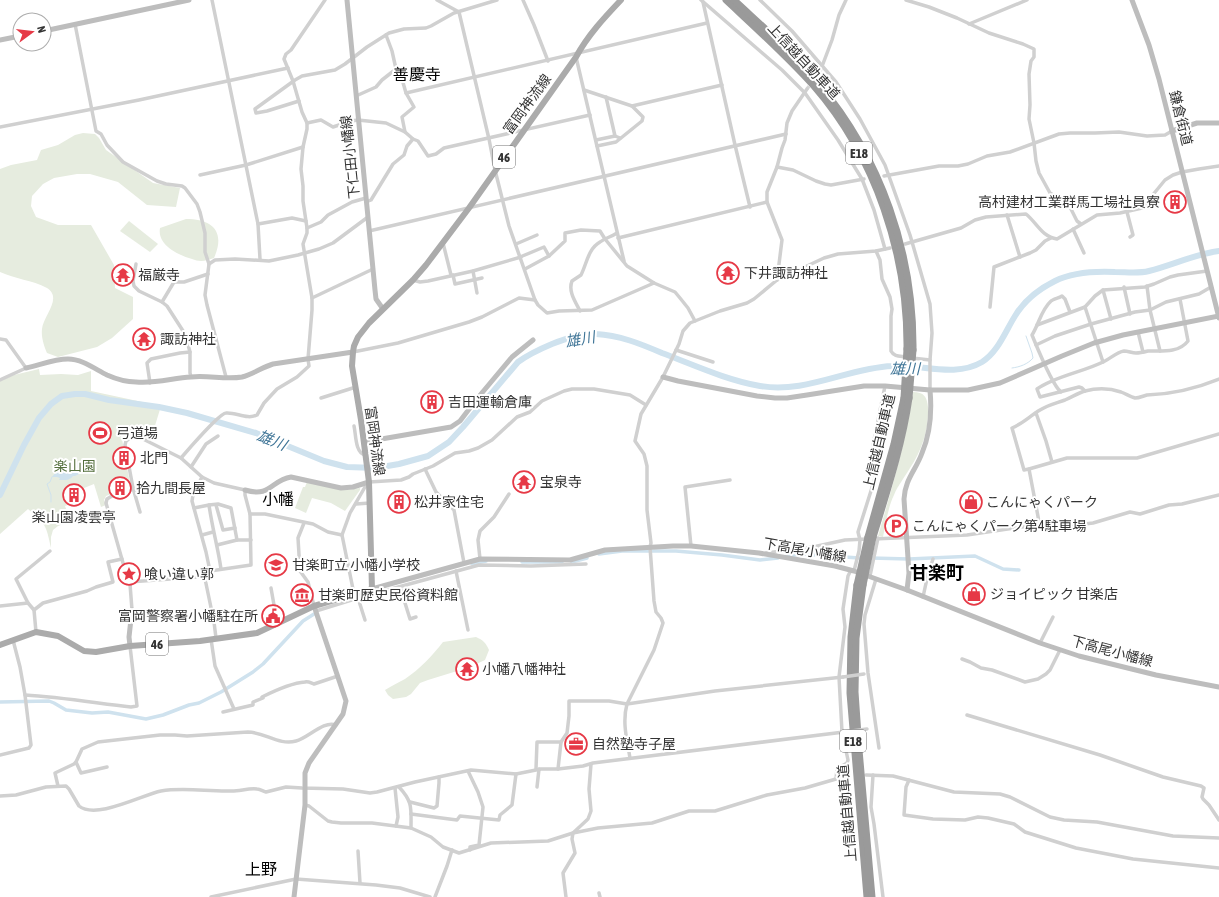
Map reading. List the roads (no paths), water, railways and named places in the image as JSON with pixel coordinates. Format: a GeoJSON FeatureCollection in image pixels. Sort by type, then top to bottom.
{"type":"FeatureCollection","features":[{"type":"Feature","properties":{"kind":"highway","name":"上信越自動車道"},"geometry":{"type":"LineString","coordinates":[[726,0],[781,52],[814,86],[838,118],[861,156],[882,202],[891,229],[898,258],[906,306],[910,349]]}},
{"type":"Feature","properties":{"kind":"highway","name":"上信越自動車道"},"geometry":{"type":"LineString","coordinates":[[734,0],[818,82],[845,119],[857,138],[880,182],[891,212],[904,256],[911,304],[910,349],[904,429],[860,585],[851,638],[850,693],[867,897]]}},
{"type":"Feature","properties":{"kind":"highway","name":"上信越自動車道"},"geometry":{"type":"LineString","coordinates":[[860,585],[856,638],[855,692],[872,897]]}},
{"type":"Feature","properties":{"kind":"main road","name":"富岡神流線"},"geometry":{"type":"LineString","coordinates":[[372,588],[370,503],[364,442],[352,366],[352,352],[361,333],[369,323],[413,280],[443,243],[594,29],[621,0]]}},
{"type":"Feature","properties":{"kind":"main road","name":"46"},"geometry":{"type":"LineString","coordinates":[[0,645],[36,632],[58,636],[84,651],[96,652],[130,646],[200,641],[257,633],[315,609],[356,596],[372,588]]}},
{"type":"Feature","properties":{"kind":"street"},"geometry":{"type":"LineString","coordinates":[[52,28],[190,0]]}},
{"type":"Feature","properties":{"kind":"street"},"geometry":{"type":"LineString","coordinates":[[212,0],[258,224],[260,259]]}},
{"type":"Feature","properties":{"kind":"street"},"geometry":{"type":"LineString","coordinates":[[182,458],[222,414],[227,413],[248,417],[257,415],[264,403],[277,389],[297,377],[310,366],[308,359],[312,298],[303,244],[307,233],[307,228],[301,169],[307,123],[284,59],[286,54],[291,50],[325,0]]}},
{"type":"Feature","properties":{"kind":"street","name":"下仁田小幡線"},"geometry":{"type":"LineString","coordinates":[[347,0],[375,297],[383,309]]}},
{"type":"Feature","properties":{"kind":"street"},"geometry":{"type":"LineString","coordinates":[[437,0],[459,12],[509,226],[538,305],[547,313],[592,310],[654,283]]}},
{"type":"Feature","properties":{"kind":"street"},"geometry":{"type":"LineString","coordinates":[[299,101],[256,113],[255,109],[293,81],[302,76],[335,70],[386,35],[404,29],[426,28],[454,13],[483,2],[497,0]]}},
{"type":"Feature","properties":{"kind":"street"},"geometry":{"type":"LineString","coordinates":[[523,0],[548,60]]}},
{"type":"Feature","properties":{"kind":"street"},"geometry":{"type":"LineString","coordinates":[[702,0],[750,207]]}},
{"type":"Feature","properties":{"kind":"street"},"geometry":{"type":"LineString","coordinates":[[702,0],[806,91],[863,179],[885,249]]}},
{"type":"Feature","properties":{"kind":"street"},"geometry":{"type":"LineString","coordinates":[[760,0],[792,31],[822,68],[836,82],[860,119],[889,175],[912,242],[930,304],[932,338],[930,362],[930,431],[922,454],[908,480],[904,499],[909,573],[907,590]]}},
{"type":"Feature","properties":{"kind":"street"},"geometry":{"type":"LineString","coordinates":[[822,68],[839,15],[846,0]]}},
{"type":"Feature","properties":{"kind":"street"},"geometry":{"type":"LineString","coordinates":[[906,0],[929,7],[989,33],[1034,49],[1034,57],[1031,62],[1029,74],[1029,119],[1039,173],[1050,193],[1066,203],[1070,207],[1077,221],[1081,224]]}},
{"type":"Feature","properties":{"kind":"street"},"geometry":{"type":"LineString","coordinates":[[969,24],[1027,0]]}},
{"type":"Feature","properties":{"kind":"street","name":"鎌倉街道"},"geometry":{"type":"LineString","coordinates":[[1132,0],[1149,45],[1172,131],[1199,244],[1207,269]]}},
{"type":"Feature","properties":{"kind":"street"},"geometry":{"type":"LineString","coordinates":[[406,93],[548,60],[577,55],[707,23]]}},
{"type":"Feature","properties":{"kind":"street"},"geometry":{"type":"LineString","coordinates":[[75,24],[96,131],[101,134],[107,145],[123,162],[166,184],[182,186],[197,204],[205,232],[206,252],[209,264],[205,295],[226,377]]}},
{"type":"Feature","properties":{"kind":"street"},"geometry":{"type":"LineString","coordinates":[[386,35],[392,51],[396,69],[402,79],[406,93],[414,107],[402,117],[405,132]]}},
{"type":"Feature","properties":{"kind":"street"},"geometry":{"type":"LineString","coordinates":[[0,40],[12,38]]}},
{"type":"Feature","properties":{"kind":"street"},"geometry":{"type":"LineString","coordinates":[[577,55],[624,262]]}},
{"type":"Feature","properties":{"kind":"street"},"geometry":{"type":"LineString","coordinates":[[0,127],[288,68]]}},
{"type":"Feature","properties":{"kind":"street"},"geometry":{"type":"LineString","coordinates":[[356,96],[376,87],[396,69]]}},
{"type":"Feature","properties":{"kind":"street"},"geometry":{"type":"LineString","coordinates":[[632,106],[722,85]]}},
{"type":"Feature","properties":{"kind":"street"},"geometry":{"type":"LineString","coordinates":[[584,90],[632,106],[643,117],[642,121],[616,142],[598,146]]}},
{"type":"Feature","properties":{"kind":"street"},"geometry":{"type":"LineString","coordinates":[[777,280],[782,240],[767,202],[767,192],[786,140],[787,123],[806,91]]}},
{"type":"Feature","properties":{"kind":"street"},"geometry":{"type":"LineString","coordinates":[[606,97],[615,136]]}},
{"type":"Feature","properties":{"kind":"street"},"geometry":{"type":"LineString","coordinates":[[307,123],[320,120],[333,127],[358,120],[386,123],[405,132],[413,139],[418,141],[428,156],[436,154],[444,148],[590,115]]}},
{"type":"Feature","properties":{"kind":"street"},"geometry":{"type":"LineString","coordinates":[[884,176],[939,166],[958,166],[968,164],[986,156],[1010,152],[1059,134],[1119,132],[1147,136],[1165,135],[1172,131],[1197,123],[1219,123]]}},
{"type":"Feature","properties":{"kind":"street"},"geometry":{"type":"LineString","coordinates":[[369,231],[786,134]]}},
{"type":"Feature","properties":{"kind":"street"},"geometry":{"type":"LineString","coordinates":[[596,140],[615,136],[620,138]]}},
{"type":"Feature","properties":{"kind":"street"},"geometry":{"type":"LineString","coordinates":[[307,228],[321,222],[328,216],[352,202],[371,200],[393,164],[404,155],[407,146],[413,139]]}},
{"type":"Feature","properties":{"kind":"street"},"geometry":{"type":"LineString","coordinates":[[200,175],[246,165],[303,147]]}},
{"type":"Feature","properties":{"kind":"street"},"geometry":{"type":"LineString","coordinates":[[905,244],[961,228],[975,220],[986,217],[1026,214],[1040,230],[1051,238],[1057,239],[1097,215],[1127,212],[1142,208],[1165,180],[1173,175],[1182,172],[1219,166]]}},
{"type":"Feature","properties":{"kind":"street"},"geometry":{"type":"LineString","coordinates":[[777,167],[793,170],[816,181],[831,185],[863,179]]}},
{"type":"Feature","properties":{"kind":"street"},"geometry":{"type":"LineString","coordinates":[[618,238],[767,202]]}},
{"type":"Feature","properties":{"kind":"street"},"geometry":{"type":"LineString","coordinates":[[1127,212],[1133,235],[1130,236]]}},
{"type":"Feature","properties":{"kind":"street"},"geometry":{"type":"LineString","coordinates":[[1007,215],[1020,257]]}},
{"type":"Feature","properties":{"kind":"street"},"geometry":{"type":"LineString","coordinates":[[209,264],[215,260],[269,260],[305,253],[333,243],[368,217]]}},
{"type":"Feature","properties":{"kind":"street"},"geometry":{"type":"LineString","coordinates":[[258,224],[292,218],[306,221]]}},
{"type":"Feature","properties":{"kind":"street"},"geometry":{"type":"LineString","coordinates":[[1073,229],[1084,253]]}},
{"type":"Feature","properties":{"kind":"street"},"geometry":{"type":"LineString","coordinates":[[525,269],[548,256],[565,241],[565,233],[581,230],[600,231],[626,266],[654,283],[675,292],[688,308],[695,321]]}},
{"type":"Feature","properties":{"kind":"street"},"geometry":{"type":"LineString","coordinates":[[580,311],[570,291],[572,281],[581,275],[591,249],[598,242],[608,239],[617,233]]}},
{"type":"Feature","properties":{"kind":"street"},"geometry":{"type":"LineString","coordinates":[[516,244],[537,235]]}},
{"type":"Feature","properties":{"kind":"street"},"geometry":{"type":"LineString","coordinates":[[990,306],[994,268],[1036,250],[1045,241],[1051,238]]}},
{"type":"Feature","properties":{"kind":"street"},"geometry":{"type":"LineString","coordinates":[[443,243],[455,284],[482,278]]}},
{"type":"Feature","properties":{"kind":"street"},"geometry":{"type":"LineString","coordinates":[[413,280],[420,282],[473,271],[521,257],[544,247],[548,256]]}},
{"type":"Feature","properties":{"kind":"street"},"geometry":{"type":"LineString","coordinates":[[630,758],[624,714],[627,704],[654,650],[663,623],[656,612],[654,601],[648,510],[647,466],[644,454],[635,441],[641,414],[663,377],[683,331],[690,323],[720,310],[747,303],[777,280],[824,258],[838,254],[890,248]]}},
{"type":"Feature","properties":{"kind":"street"},"geometry":{"type":"LineString","coordinates":[[876,250],[880,260],[882,279],[890,297],[892,309],[892,353],[895,356],[930,362]]}},
{"type":"Feature","properties":{"kind":"street"},"geometry":{"type":"LineString","coordinates":[[136,264],[133,281],[134,286],[139,291],[167,306],[185,334],[190,352],[191,377]]}},
{"type":"Feature","properties":{"kind":"street"},"geometry":{"type":"LineString","coordinates":[[312,298],[373,269]]}},
{"type":"Feature","properties":{"kind":"street"},"geometry":{"type":"LineString","coordinates":[[663,377],[757,396],[775,398],[787,398],[864,386],[968,390],[991,386],[1002,382],[1044,363],[1097,342],[1155,328],[1219,317],[1207,269],[1178,275],[1147,286],[1103,290],[1094,296],[1085,307],[1037,325]]}},
{"type":"Feature","properties":{"kind":"street"},"geometry":{"type":"LineString","coordinates":[[473,271],[477,293]]}},
{"type":"Feature","properties":{"kind":"street"},"geometry":{"type":"LineString","coordinates":[[162,302],[174,282],[184,282],[208,274]]}},
{"type":"Feature","properties":{"kind":"street"},"geometry":{"type":"LineString","coordinates":[[1147,286],[1150,310],[1160,351]]}},
{"type":"Feature","properties":{"kind":"street"},"geometry":{"type":"LineString","coordinates":[[1124,287],[1130,314]]}},
{"type":"Feature","properties":{"kind":"street"},"geometry":{"type":"LineString","coordinates":[[1036,345],[1055,336],[1091,324],[1150,310],[1166,302],[1199,294],[1211,287]]}},
{"type":"Feature","properties":{"kind":"street"},"geometry":{"type":"LineString","coordinates":[[1103,290],[1111,319]]}},
{"type":"Feature","properties":{"kind":"street"},"geometry":{"type":"LineString","coordinates":[[1061,392],[1058,390],[1053,381],[1032,335],[1042,314],[1051,301],[1062,296],[1065,299],[1070,312]]}},
{"type":"Feature","properties":{"kind":"street"},"geometry":{"type":"LineString","coordinates":[[0,380],[26,368],[69,359],[81,362],[108,376],[136,382],[150,383],[191,377],[236,378],[245,376],[273,364],[352,352],[398,343],[469,322],[519,298],[535,300]]}},
{"type":"Feature","properties":{"kind":"street"},"geometry":{"type":"LineString","coordinates":[[1086,391],[1079,387],[1040,397],[1037,388],[1103,362],[1118,353],[1125,351],[1137,353],[1177,350],[1188,341],[1180,299]]}},
{"type":"Feature","properties":{"kind":"street"},"geometry":{"type":"LineString","coordinates":[[1085,307],[1103,362]]}},
{"type":"Feature","properties":{"kind":"street"},"geometry":{"type":"LineString","coordinates":[[1138,332],[1143,352]]}},
{"type":"Feature","properties":{"kind":"street"},"geometry":{"type":"LineString","coordinates":[[0,339],[6,340],[26,368]]}},
{"type":"Feature","properties":{"kind":"street"},"geometry":{"type":"LineString","coordinates":[[364,442],[451,427],[456,424],[512,357],[533,340]]}},
{"type":"Feature","properties":{"kind":"street"},"geometry":{"type":"LineString","coordinates":[[675,351],[713,362]]}},
{"type":"Feature","properties":{"kind":"street"},"geometry":{"type":"LineString","coordinates":[[150,383],[147,364],[149,361],[173,354],[190,352]]}},
{"type":"Feature","properties":{"kind":"street"},"geometry":{"type":"LineString","coordinates":[[1219,379],[1205,385],[1136,398],[1112,389],[1086,391],[1051,405],[1012,428],[1024,470],[1029,470],[1067,458],[1137,458],[1219,434]]}},
{"type":"Feature","properties":{"kind":"street"},"geometry":{"type":"LineString","coordinates":[[876,450],[872,445],[884,386]]}},
{"type":"Feature","properties":{"kind":"street"},"geometry":{"type":"LineString","coordinates":[[321,398],[356,387]]}},
{"type":"Feature","properties":{"kind":"street"},"geometry":{"type":"LineString","coordinates":[[140,512],[133,488],[125,444],[128,439],[134,437],[141,438],[182,458],[202,477],[214,482],[245,490],[258,493],[263,492],[282,480],[291,478],[341,488],[353,487],[372,481],[401,480],[433,466],[455,453],[478,448],[492,440],[517,417],[530,412],[542,401],[564,391],[572,389],[594,389],[630,395],[646,405]]}},
{"type":"Feature","properties":{"kind":"street"},"geometry":{"type":"LineString","coordinates":[[1036,413],[1052,462]]}},
{"type":"Feature","properties":{"kind":"street"},"geometry":{"type":"LineString","coordinates":[[354,426],[359,451],[366,458]]}},
{"type":"Feature","properties":{"kind":"street"},"geometry":{"type":"LineString","coordinates":[[190,467],[206,444],[218,436]]}},
{"type":"Feature","properties":{"kind":"street"},"geometry":{"type":"LineString","coordinates":[[425,469],[436,492],[454,510],[464,563]]}},
{"type":"Feature","properties":{"kind":"street"},"geometry":{"type":"LineString","coordinates":[[1029,470],[1040,527]]}},
{"type":"Feature","properties":{"kind":"street"},"geometry":{"type":"LineString","coordinates":[[836,779],[837,769],[848,761],[843,732],[841,677],[844,627],[843,609],[848,576],[853,570],[859,551],[859,528],[876,475]]}},
{"type":"Feature","properties":{"kind":"street"},"geometry":{"type":"LineString","coordinates":[[202,477],[192,497],[192,503],[202,535],[210,571]]}},
{"type":"Feature","properties":{"kind":"street"},"geometry":{"type":"LineString","coordinates":[[692,546],[685,487],[730,480]]}},
{"type":"Feature","properties":{"kind":"street"},"geometry":{"type":"LineString","coordinates":[[365,620],[356,596],[342,535],[350,513],[367,482]]}},
{"type":"Feature","properties":{"kind":"street"},"geometry":{"type":"LineString","coordinates":[[25,695],[49,696],[131,707],[137,706],[129,638],[132,610],[129,582],[106,501],[110,496],[131,490],[133,488]]}},
{"type":"Feature","properties":{"kind":"street"},"geometry":{"type":"LineString","coordinates":[[129,582],[198,577],[210,571],[251,565],[250,514],[245,490]]}},
{"type":"Feature","properties":{"kind":"street"},"geometry":{"type":"LineString","coordinates":[[480,559],[478,540],[480,531],[494,517],[509,494]]}},
{"type":"Feature","properties":{"kind":"street"},"geometry":{"type":"LineString","coordinates":[[759,553],[813,547],[845,540],[967,535],[1021,527],[1068,526],[1093,523],[1130,512],[1140,514],[1169,505],[1182,504],[1219,495]]}},
{"type":"Feature","properties":{"kind":"street"},"geometry":{"type":"LineString","coordinates":[[356,504],[370,503]]}},
{"type":"Feature","properties":{"kind":"street"},"geometry":{"type":"LineString","coordinates":[[194,508],[216,504],[232,508],[237,540]]}},
{"type":"Feature","properties":{"kind":"street"},"geometry":{"type":"LineString","coordinates":[[216,504],[223,530],[235,528]]}},
{"type":"Feature","properties":{"kind":"street"},"geometry":{"type":"LineString","coordinates":[[209,505],[213,532],[222,569]]}},
{"type":"Feature","properties":{"kind":"street"},"geometry":{"type":"LineString","coordinates":[[250,514],[265,514],[313,524],[328,532],[342,535]]}},
{"type":"Feature","properties":{"kind":"street"},"geometry":{"type":"LineString","coordinates":[[294,897],[305,805],[305,776],[307,767],[343,714],[346,701],[315,609],[308,582],[300,571],[298,538],[304,523]]}},
{"type":"Feature","properties":{"kind":"street"},"geometry":{"type":"LineString","coordinates":[[202,535],[213,532]]}},
{"type":"Feature","properties":{"kind":"street"},"geometry":{"type":"LineString","coordinates":[[870,576],[873,538]]}},
{"type":"Feature","properties":{"kind":"street"},"geometry":{"type":"LineString","coordinates":[[217,545],[237,540],[251,540]]}},
{"type":"Feature","properties":{"kind":"street","name":"下高尾小幡線"},"geometry":{"type":"LineString","coordinates":[[372,588],[480,559],[531,563],[570,560],[604,550],[692,546],[759,553],[853,570],[1060,650],[1156,675],[1219,687]]}},
{"type":"Feature","properties":{"kind":"street"},"geometry":{"type":"LineString","coordinates":[[36,632],[34,610],[28,603],[16,578],[50,551]]}},
{"type":"Feature","properties":{"kind":"street"},"geometry":{"type":"LineString","coordinates":[[34,610],[43,603],[113,582],[108,562],[122,559]]}},
{"type":"Feature","properties":{"kind":"street"},"geometry":{"type":"LineString","coordinates":[[922,597],[933,559]]}},
{"type":"Feature","properties":{"kind":"street"},"geometry":{"type":"LineString","coordinates":[[356,596],[400,587],[479,565],[531,563],[586,564]]}},
{"type":"Feature","properties":{"kind":"street"},"geometry":{"type":"LineString","coordinates":[[456,571],[468,630]]}},
{"type":"Feature","properties":{"kind":"street"},"geometry":{"type":"LineString","coordinates":[[204,574],[214,622],[215,666],[234,709]]}},
{"type":"Feature","properties":{"kind":"street"},"geometry":{"type":"LineString","coordinates":[[876,579],[865,615],[864,624],[866,674],[879,748]]}},
{"type":"Feature","properties":{"kind":"street"},"geometry":{"type":"LineString","coordinates":[[400,587],[410,619],[416,617]]}},
{"type":"Feature","properties":{"kind":"street"},"geometry":{"type":"LineString","coordinates":[[271,588],[274,605],[281,622]]}},
{"type":"Feature","properties":{"kind":"street"},"geometry":{"type":"LineString","coordinates":[[0,606],[28,603]]}},
{"type":"Feature","properties":{"kind":"street"},"geometry":{"type":"LineString","coordinates":[[1040,643],[1053,617]]}},
{"type":"Feature","properties":{"kind":"street"},"geometry":{"type":"LineString","coordinates":[[0,755],[30,747],[31,741],[25,695],[13,640]]}},
{"type":"Feature","properties":{"kind":"street"},"geometry":{"type":"LineString","coordinates":[[962,659],[981,668],[992,670],[1025,682],[1038,679],[1046,674],[1050,670],[1060,650]]}},
{"type":"Feature","properties":{"kind":"street"},"geometry":{"type":"LineString","coordinates":[[558,769],[561,742],[567,733],[569,701],[609,701],[627,704],[715,691],[866,674]]}},
{"type":"Feature","properties":{"kind":"street"},"geometry":{"type":"LineString","coordinates":[[223,712],[253,705],[253,702],[262,697],[303,682],[314,684],[338,676]]}},
{"type":"Feature","properties":{"kind":"street"},"geometry":{"type":"LineString","coordinates":[[968,715],[1100,755],[1163,777],[1203,786],[1202,799],[1209,804],[1219,820]]}},
{"type":"Feature","properties":{"kind":"street"},"geometry":{"type":"LineString","coordinates":[[58,786],[54,773],[76,762],[82,749],[98,742],[160,735],[187,736],[256,732],[276,740],[291,742],[299,740],[325,726],[332,724],[336,725]]}},
{"type":"Feature","properties":{"kind":"street"},"geometry":{"type":"LineString","coordinates":[[0,796],[16,795],[46,787],[68,787],[82,809],[95,812],[162,791],[191,789],[234,792],[259,789],[266,792],[286,786],[343,789],[370,793],[468,771],[516,774],[537,769],[558,769],[583,766],[630,758],[876,727]]}},
{"type":"Feature","properties":{"kind":"street"},"geometry":{"type":"LineString","coordinates":[[537,787],[537,742],[561,742]]}},
{"type":"Feature","properties":{"kind":"street"},"geometry":{"type":"LineString","coordinates":[[76,762],[81,773],[107,767]]}},
{"type":"Feature","properties":{"kind":"street"},"geometry":{"type":"LineString","coordinates":[[566,897],[563,873],[575,853],[572,839],[573,833],[588,819],[591,811],[589,789],[591,764]]}},
{"type":"Feature","properties":{"kind":"street"},"geometry":{"type":"LineString","coordinates":[[468,771],[483,807],[479,845],[470,847],[470,850]]}},
{"type":"Feature","properties":{"kind":"street"},"geometry":{"type":"LineString","coordinates":[[411,814],[457,820],[460,816],[499,820],[500,814],[512,805],[516,774]]}},
{"type":"Feature","properties":{"kind":"street"},"geometry":{"type":"LineString","coordinates":[[866,775],[893,776],[954,792],[1000,794],[1010,797],[1050,817],[1064,820],[1097,822],[1173,836],[1219,838]]}},
{"type":"Feature","properties":{"kind":"street"},"geometry":{"type":"LineString","coordinates":[[873,775],[871,807],[883,897]]}},
{"type":"Feature","properties":{"kind":"street"},"geometry":{"type":"LineString","coordinates":[[305,805],[309,806],[328,821],[332,822],[367,822],[411,828],[431,837],[443,847],[459,853],[491,843],[548,841],[573,833],[598,828],[652,823],[689,811],[715,811],[767,795],[805,788],[849,776]]}},
{"type":"Feature","properties":{"kind":"street"},"geometry":{"type":"LineString","coordinates":[[410,802],[434,808],[437,806],[440,783],[439,777]]}},
{"type":"Feature","properties":{"kind":"street"},"geometry":{"type":"LineString","coordinates":[[909,780],[906,787],[904,814],[933,819],[965,820],[978,817],[988,818],[1014,824],[1025,832],[1076,848],[1133,859],[1219,868]]}},
{"type":"Feature","properties":{"kind":"street"},"geometry":{"type":"LineString","coordinates":[[397,788],[406,794],[410,802],[411,828]]}},
{"type":"Feature","properties":{"kind":"street"},"geometry":{"type":"LineString","coordinates":[[396,826],[398,817],[397,788]]}},
{"type":"Feature","properties":{"kind":"street"},"geometry":{"type":"LineString","coordinates":[[434,897],[452,850]]}},
{"type":"Feature","properties":{"kind":"street"},"geometry":{"type":"LineString","coordinates":[[358,851],[360,883]]}},
{"type":"Feature","properties":{"kind":"street"},"geometry":{"type":"LineString","coordinates":[[211,897],[296,879],[360,883],[400,888],[430,897]]}},
{"type":"Feature","properties":{"kind":"water"},"geometry":{"type":"Polygon","coordinates":[[[66,463],[73,466],[73,463],[79,463],[79,474],[66,480],[59,480],[60,478],[52,477],[59,468],[66,468],[66,463]]]}},
{"type":"Feature","properties":{"kind":"waterway","name":"雄川"},"geometry":{"type":"LineString","coordinates":[[0,495],[39,418],[51,404],[62,396],[85,394],[109,400],[159,407],[187,413],[256,433],[324,461],[347,467],[376,468],[399,464],[428,456],[449,442],[518,362],[543,348],[573,337],[585,334],[596,334],[621,338],[638,343],[722,376],[760,386],[777,388],[810,384],[859,371],[892,366],[949,370],[961,369],[972,367],[988,358],[997,347],[1015,316],[1027,300],[1055,281],[1084,273],[1145,272],[1210,252],[1219,251]]}},
{"type":"Feature","properties":{"kind":"waterway"},"geometry":{"type":"LineString","coordinates":[[1012,368],[1024,365],[1033,358],[1026,336]]}},
{"type":"Feature","properties":{"kind":"waterway"},"geometry":{"type":"LineString","coordinates":[[51,502],[51,495],[47,484],[50,482],[52,477]]}},
{"type":"Feature","properties":{"kind":"waterway"},"geometry":{"type":"LineString","coordinates":[[599,554],[622,551],[676,551],[760,560],[778,558]]}},
{"type":"Feature","properties":{"kind":"waterway"},"geometry":{"type":"LineString","coordinates":[[786,556],[803,554],[859,558]]}},
{"type":"Feature","properties":{"kind":"waterway"},"geometry":{"type":"LineString","coordinates":[[871,558],[909,559],[975,556],[1003,569],[1019,570]]}},
{"type":"Feature","properties":{"kind":"waterway"},"geometry":{"type":"LineString","coordinates":[[572,562],[587,558]]}},
{"type":"Feature","properties":{"kind":"waterway"},"geometry":{"type":"LineString","coordinates":[[472,564],[486,561]]}},
{"type":"Feature","properties":{"kind":"waterway"},"geometry":{"type":"LineString","coordinates":[[522,562],[562,562]]}},
{"type":"Feature","properties":{"kind":"waterway"},"geometry":{"type":"LineString","coordinates":[[0,702],[49,701],[66,710],[92,713],[108,712],[146,719],[163,715],[189,705],[199,703],[221,692],[253,672],[263,664],[303,621],[314,614]]}},
{"type":"Feature","properties":{"kind":"tunnel"},"geometry":{"type":"LineString","coordinates":[[807,89],[821,69]]}},
{"type":"Feature","properties":{"kind":"place","name":"高村建材工業群馬工場社員寮"},"geometry":{"type":"Point","coordinates":[1175,202]}},
{"type":"Feature","properties":{"kind":"place","name":"下井諏訪神社"},"geometry":{"type":"Point","coordinates":[728,273]}},
{"type":"Feature","properties":{"kind":"place","name":"福厳寺"},"geometry":{"type":"Point","coordinates":[123,275]}},
{"type":"Feature","properties":{"kind":"place","name":"諏訪神社"},"geometry":{"type":"Point","coordinates":[144,339]}},
{"type":"Feature","properties":{"kind":"place","name":"吉田運輸倉庫"},"geometry":{"type":"Point","coordinates":[432,402]}},
{"type":"Feature","properties":{"kind":"place","name":"弓道場"},"geometry":{"type":"Point","coordinates":[100,433]}},
{"type":"Feature","properties":{"kind":"place","name":"北門"},"geometry":{"type":"Point","coordinates":[124,458]}},
{"type":"Feature","properties":{"kind":"place","name":"宝泉寺"},"geometry":{"type":"Point","coordinates":[524,482]}},
{"type":"Feature","properties":{"kind":"place","name":"拾九間長屋"},"geometry":{"type":"Point","coordinates":[120,488]}},
{"type":"Feature","properties":{"kind":"place","name":"楽山園凌雲亭"},"geometry":{"type":"Point","coordinates":[74,495]}},
{"type":"Feature","properties":{"kind":"place","name":"松井家住宅"},"geometry":{"type":"Point","coordinates":[399,502]}},
{"type":"Feature","properties":{"kind":"place","name":"こんにゃくパーク"},"geometry":{"type":"Point","coordinates":[971,502]}},
{"type":"Feature","properties":{"kind":"place","name":"こんにゃくパーク第4駐車場"},"geometry":{"type":"Point","coordinates":[896,526]}},
{"type":"Feature","properties":{"kind":"place","name":"甘楽町立 小幡小学校"},"geometry":{"type":"Point","coordinates":[276,565]}},
{"type":"Feature","properties":{"kind":"place","name":"喰い違い郭"},"geometry":{"type":"Point","coordinates":[129,574]}},
{"type":"Feature","properties":{"kind":"place","name":"ジョイピック 甘楽店"},"geometry":{"type":"Point","coordinates":[974,594]}},
{"type":"Feature","properties":{"kind":"place","name":"甘楽町歴史民俗資料館"},"geometry":{"type":"Point","coordinates":[302,595]}},
{"type":"Feature","properties":{"kind":"place","name":"富岡警察署小幡駐在所"},"geometry":{"type":"Point","coordinates":[273,616]}},
{"type":"Feature","properties":{"kind":"place","name":"小幡八幡神社"},"geometry":{"type":"Point","coordinates":[467,669]}},
{"type":"Feature","properties":{"kind":"place","name":"自然塾寺子屋"},"geometry":{"type":"Point","coordinates":[576,744]}},
{"type":"Feature","properties":{"kind":"district","name":"善慶寺"},"geometry":{"type":"Point","coordinates":[417,74]}},
{"type":"Feature","properties":{"kind":"district","name":"小幡"},"geometry":{"type":"Point","coordinates":[278,499]}},
{"type":"Feature","properties":{"kind":"district","name":"甘楽町"},"geometry":{"type":"Point","coordinates":[937,572]}},
{"type":"Feature","properties":{"kind":"district","name":"上野"},"geometry":{"type":"Point","coordinates":[261,869]}},
{"type":"Feature","properties":{"kind":"park label","name":"楽山園"},"geometry":{"type":"Point","coordinates":[75,466]}}]}
